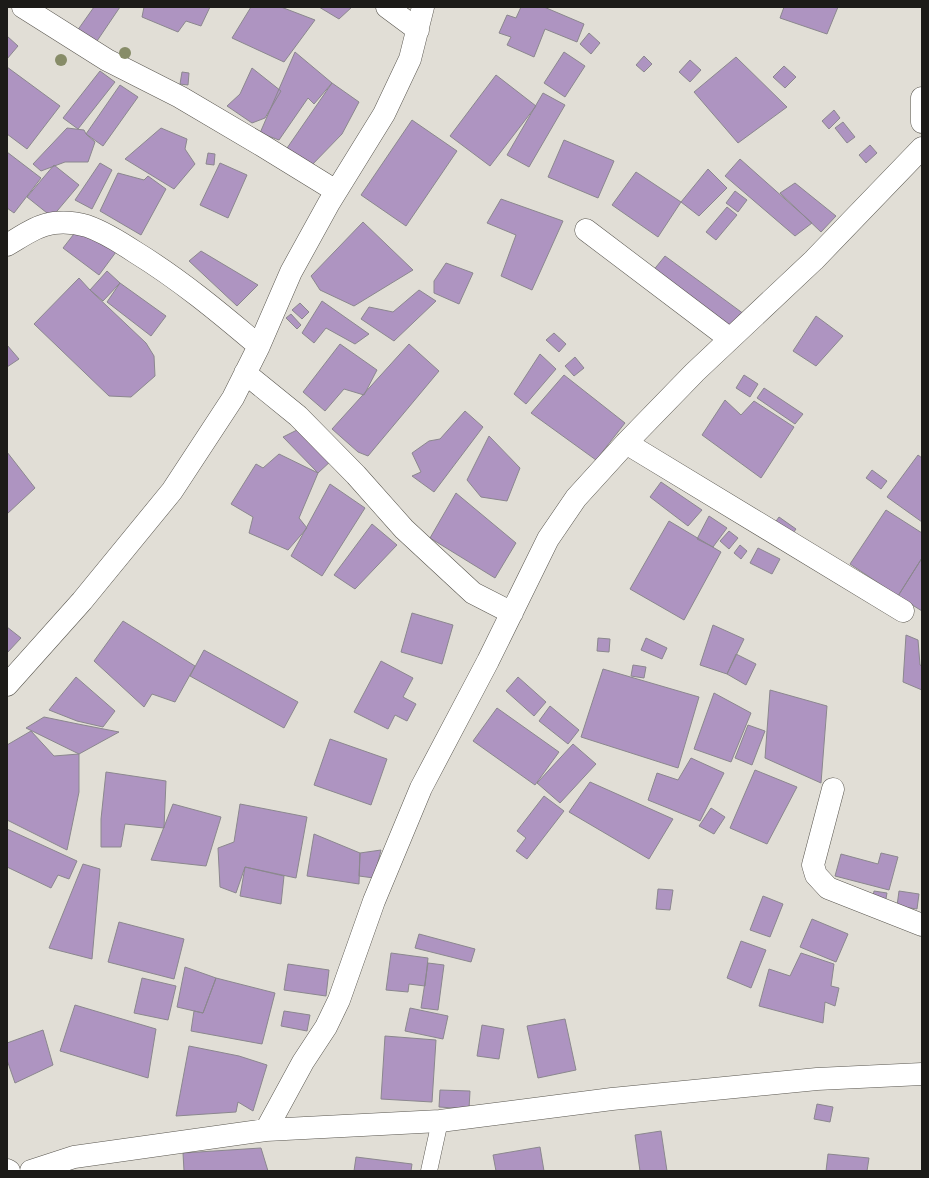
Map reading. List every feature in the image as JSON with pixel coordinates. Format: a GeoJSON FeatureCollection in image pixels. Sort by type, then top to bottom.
{"type":"FeatureCollection","features":[{"type":"Feature","properties":{"kind":"street"},"geometry":{"type":"LineString","coordinates":[[23,7],[107,60],[180,96],[336,191]]}},
{"type":"Feature","properties":{"kind":"street"},"geometry":{"type":"LineString","coordinates":[[387,7],[418,30]]}},
{"type":"Feature","properties":{"kind":"street"},"geometry":{"type":"LineString","coordinates":[[7,684],[82,601],[172,492],[233,398],[259,346],[291,272],[336,191],[384,114],[410,59],[423,7]]}},
{"type":"Feature","properties":{"kind":"street"},"geometry":{"type":"LineString","coordinates":[[922,98],[922,122]]}},
{"type":"Feature","properties":{"kind":"street"},"geometry":{"type":"LineString","coordinates":[[266,1130],[303,1062],[326,1027],[339,1000],[374,901],[421,788],[512,613],[548,539],[576,498],[626,443],[695,372],[814,260],[922,148]]}},
{"type":"Feature","properties":{"kind":"street"},"geometry":{"type":"LineString","coordinates":[[7,245],[39,227],[52,223],[68,223],[86,226],[109,235],[160,267],[210,305],[259,346]]}},
{"type":"Feature","properties":{"kind":"street"},"geometry":{"type":"LineString","coordinates":[[586,230],[730,339]]}},
{"type":"Feature","properties":{"kind":"street"},"geometry":{"type":"LineString","coordinates":[[245,373],[298,416],[356,474],[404,529],[473,593],[512,613]]}},
{"type":"Feature","properties":{"kind":"street"},"geometry":{"type":"LineString","coordinates":[[626,443],[903,611]]}},
{"type":"Feature","properties":{"kind":"street"},"geometry":{"type":"LineString","coordinates":[[833,789],[813,865],[816,875],[828,888],[922,925]]}},
{"type":"Feature","properties":{"kind":"street"},"geometry":{"type":"LineString","coordinates":[[30,1171],[74,1157],[266,1130],[440,1121],[620,1099],[817,1079],[922,1074]]}},
{"type":"Feature","properties":{"kind":"lane"},"geometry":{"type":"LineString","coordinates":[[429,1171],[440,1121]]}},
{"type":"Feature","properties":{"kind":"building"},"geometry":{"type":"Polygon","coordinates":[[[94,7],[120,7],[97,41],[77,31],[94,7]]]}},
{"type":"Feature","properties":{"kind":"building"},"geometry":{"type":"Polygon","coordinates":[[[144,7],[210,7],[201,26],[186,21],[178,32],[142,17],[144,7]]]}},
{"type":"Feature","properties":{"kind":"building"},"geometry":{"type":"Polygon","coordinates":[[[251,7],[281,7],[315,20],[284,62],[232,38],[251,7]]]}},
{"type":"Feature","properties":{"kind":"building"},"geometry":{"type":"Polygon","coordinates":[[[319,7],[352,7],[339,19],[319,7]]]}},
{"type":"Feature","properties":{"kind":"building"},"geometry":{"type":"Polygon","coordinates":[[[521,7],[544,7],[584,24],[577,42],[545,29],[534,57],[507,45],[511,37],[499,33],[507,15],[516,18],[521,7]]]}},
{"type":"Feature","properties":{"kind":"building"},"geometry":{"type":"Polygon","coordinates":[[[784,7],[838,7],[827,34],[780,18],[784,7]]]}},
{"type":"Feature","properties":{"kind":"building"},"geometry":{"type":"Polygon","coordinates":[[[589,33],[600,43],[591,54],[580,44],[589,33]]]}},
{"type":"Feature","properties":{"kind":"building"},"geometry":{"type":"Polygon","coordinates":[[[7,36],[18,46],[7,59],[7,36]]]}},
{"type":"Feature","properties":{"kind":"building"},"geometry":{"type":"Polygon","coordinates":[[[295,52],[332,83],[314,104],[308,98],[279,140],[260,133],[295,52]]]}},
{"type":"Feature","properties":{"kind":"building"},"geometry":{"type":"Polygon","coordinates":[[[564,52],[585,66],[565,97],[544,83],[564,52]]]}},
{"type":"Feature","properties":{"kind":"building"},"geometry":{"type":"Polygon","coordinates":[[[644,56],[652,64],[644,72],[636,65],[644,56]]]}},
{"type":"Feature","properties":{"kind":"building"},"geometry":{"type":"Polygon","coordinates":[[[736,57],[787,107],[738,143],[694,92],[736,57]]]}},
{"type":"Feature","properties":{"kind":"building"},"geometry":{"type":"Polygon","coordinates":[[[690,60],[701,70],[690,82],[679,72],[690,60]]]}},
{"type":"Feature","properties":{"kind":"building"},"geometry":{"type":"Polygon","coordinates":[[[784,66],[796,77],[785,88],[773,77],[784,66]]]}},
{"type":"Feature","properties":{"kind":"building"},"geometry":{"type":"Polygon","coordinates":[[[7,67],[60,106],[27,149],[7,134],[7,67]]]}},
{"type":"Feature","properties":{"kind":"building"},"geometry":{"type":"Polygon","coordinates":[[[252,68],[281,91],[265,118],[252,123],[227,106],[240,94],[252,68]]]}},
{"type":"Feature","properties":{"kind":"building"},"geometry":{"type":"Polygon","coordinates":[[[100,71],[115,82],[78,129],[63,118],[100,71]]]}},
{"type":"Feature","properties":{"kind":"building"},"geometry":{"type":"Polygon","coordinates":[[[182,72],[189,73],[188,85],[180,84],[182,72]]]}},
{"type":"Feature","properties":{"kind":"building"},"geometry":{"type":"Polygon","coordinates":[[[496,75],[536,106],[490,166],[450,136],[496,75]]]}},
{"type":"Feature","properties":{"kind":"building"},"geometry":{"type":"Polygon","coordinates":[[[332,83],[359,102],[342,134],[309,168],[285,151],[332,83]]]}},
{"type":"Feature","properties":{"kind":"building"},"geometry":{"type":"Polygon","coordinates":[[[120,85],[138,97],[103,146],[86,134],[120,85]]]}},
{"type":"Feature","properties":{"kind":"building"},"geometry":{"type":"Polygon","coordinates":[[[543,93],[565,105],[529,167],[507,155],[543,93]]]}},
{"type":"Feature","properties":{"kind":"building"},"geometry":{"type":"Polygon","coordinates":[[[834,110],[840,118],[829,129],[822,121],[834,110]]]}},
{"type":"Feature","properties":{"kind":"building"},"geometry":{"type":"Polygon","coordinates":[[[412,120],[457,151],[406,226],[361,195],[412,120]]]}},
{"type":"Feature","properties":{"kind":"building"},"geometry":{"type":"Polygon","coordinates":[[[843,122],[855,137],[847,143],[835,128],[843,122]]]}},
{"type":"Feature","properties":{"kind":"building"},"geometry":{"type":"Polygon","coordinates":[[[67,128],[84,130],[86,134],[95,142],[88,162],[65,162],[41,171],[33,164],[67,128]]]}},
{"type":"Feature","properties":{"kind":"building"},"geometry":{"type":"Polygon","coordinates":[[[161,128],[187,139],[185,149],[195,164],[174,189],[125,159],[161,128]]]}},
{"type":"Feature","properties":{"kind":"building"},"geometry":{"type":"Polygon","coordinates":[[[564,140],[614,161],[598,198],[548,177],[564,140]]]}},
{"type":"Feature","properties":{"kind":"building"},"geometry":{"type":"Polygon","coordinates":[[[870,145],[877,153],[866,163],[859,155],[870,145]]]}},
{"type":"Feature","properties":{"kind":"building"},"geometry":{"type":"Polygon","coordinates":[[[7,152],[41,178],[14,213],[7,208],[7,152]]]}},
{"type":"Feature","properties":{"kind":"building"},"geometry":{"type":"Polygon","coordinates":[[[208,153],[215,154],[214,165],[206,164],[208,153]]]}},
{"type":"Feature","properties":{"kind":"building"},"geometry":{"type":"Polygon","coordinates":[[[740,159],[812,223],[795,236],[725,176],[740,159]]]}},
{"type":"Feature","properties":{"kind":"building"},"geometry":{"type":"Polygon","coordinates":[[[100,163],[112,170],[92,209],[75,200],[100,163]]]}},
{"type":"Feature","properties":{"kind":"building"},"geometry":{"type":"Polygon","coordinates":[[[220,163],[247,175],[228,218],[200,205],[220,163]]]}},
{"type":"Feature","properties":{"kind":"building"},"geometry":{"type":"Polygon","coordinates":[[[54,165],[79,185],[52,217],[27,197],[54,165]]]}},
{"type":"Feature","properties":{"kind":"building"},"geometry":{"type":"Polygon","coordinates":[[[708,169],[727,188],[699,216],[681,202],[708,169]]]}},
{"type":"Feature","properties":{"kind":"building"},"geometry":{"type":"Polygon","coordinates":[[[636,172],[681,202],[658,237],[612,205],[636,172]]]}},
{"type":"Feature","properties":{"kind":"building"},"geometry":{"type":"Polygon","coordinates":[[[118,173],[144,180],[148,176],[166,189],[141,235],[100,211],[118,173]]]}},
{"type":"Feature","properties":{"kind":"building"},"geometry":{"type":"Polygon","coordinates":[[[795,183],[836,216],[821,232],[780,193],[795,183]]]}},
{"type":"Feature","properties":{"kind":"building"},"geometry":{"type":"Polygon","coordinates":[[[735,191],[747,200],[738,212],[726,203],[735,191]]]}},
{"type":"Feature","properties":{"kind":"building"},"geometry":{"type":"Polygon","coordinates":[[[501,199],[563,221],[532,290],[501,276],[516,235],[487,223],[501,199]]]}},
{"type":"Feature","properties":{"kind":"building"},"geometry":{"type":"Polygon","coordinates":[[[727,207],[737,215],[716,240],[706,232],[727,207]]]}},
{"type":"Feature","properties":{"kind":"building"},"geometry":{"type":"Polygon","coordinates":[[[363,222],[413,270],[354,306],[320,290],[311,276],[363,222]]]}},
{"type":"Feature","properties":{"kind":"building"},"geometry":{"type":"Polygon","coordinates":[[[77,230],[119,248],[99,275],[63,248],[77,230]]]}},
{"type":"Feature","properties":{"kind":"building"},"geometry":{"type":"Polygon","coordinates":[[[201,251],[258,285],[237,306],[189,261],[201,251]]]}},
{"type":"Feature","properties":{"kind":"building"},"geometry":{"type":"Polygon","coordinates":[[[665,256],[748,317],[733,334],[652,272],[665,256]]]}},
{"type":"Feature","properties":{"kind":"building"},"geometry":{"type":"Polygon","coordinates":[[[446,263],[473,273],[459,304],[434,293],[434,281],[446,263]]]}},
{"type":"Feature","properties":{"kind":"building"},"geometry":{"type":"Polygon","coordinates":[[[107,271],[120,283],[103,301],[90,290],[107,271]]]}},
{"type":"Feature","properties":{"kind":"building"},"geometry":{"type":"Polygon","coordinates":[[[79,278],[146,343],[154,356],[155,376],[131,397],[109,396],[34,324],[79,278]]]}},
{"type":"Feature","properties":{"kind":"building"},"geometry":{"type":"Polygon","coordinates":[[[120,283],[166,316],[151,336],[107,302],[120,283]]]}},
{"type":"Feature","properties":{"kind":"building"},"geometry":{"type":"Polygon","coordinates":[[[419,290],[436,301],[394,341],[361,319],[369,307],[393,312],[419,290]]]}},
{"type":"Feature","properties":{"kind":"building"},"geometry":{"type":"Polygon","coordinates":[[[322,301],[369,334],[355,344],[326,328],[314,343],[302,333],[322,301]]]}},
{"type":"Feature","properties":{"kind":"building"},"geometry":{"type":"Polygon","coordinates":[[[300,303],[309,312],[302,319],[292,310],[300,303]]]}},
{"type":"Feature","properties":{"kind":"building"},"geometry":{"type":"Polygon","coordinates":[[[291,314],[301,325],[297,329],[286,318],[291,314]]]}},
{"type":"Feature","properties":{"kind":"building"},"geometry":{"type":"Polygon","coordinates":[[[816,316],[843,336],[816,366],[793,351],[816,316]]]}},
{"type":"Feature","properties":{"kind":"building"},"geometry":{"type":"Polygon","coordinates":[[[554,333],[566,344],[559,352],[546,340],[554,333]]]}},
{"type":"Feature","properties":{"kind":"building"},"geometry":{"type":"Polygon","coordinates":[[[340,344],[377,370],[364,395],[344,389],[325,411],[303,392],[340,344]]]}},
{"type":"Feature","properties":{"kind":"building"},"geometry":{"type":"Polygon","coordinates":[[[409,344],[439,371],[368,456],[358,452],[332,429],[409,344]]]}},
{"type":"Feature","properties":{"kind":"building"},"geometry":{"type":"Polygon","coordinates":[[[7,345],[19,359],[7,367],[7,345]]]}},
{"type":"Feature","properties":{"kind":"building"},"geometry":{"type":"Polygon","coordinates":[[[540,354],[556,369],[526,404],[514,394],[540,354]]]}},
{"type":"Feature","properties":{"kind":"building"},"geometry":{"type":"Polygon","coordinates":[[[575,357],[584,368],[574,376],[565,366],[575,357]]]}},
{"type":"Feature","properties":{"kind":"building"},"geometry":{"type":"Polygon","coordinates":[[[564,375],[625,423],[596,460],[531,413],[564,375]]]}},
{"type":"Feature","properties":{"kind":"building"},"geometry":{"type":"Polygon","coordinates":[[[744,375],[758,384],[750,397],[736,388],[744,375]]]}},
{"type":"Feature","properties":{"kind":"building"},"geometry":{"type":"Polygon","coordinates":[[[764,388],[803,414],[795,424],[757,398],[764,388]]]}},
{"type":"Feature","properties":{"kind":"building"},"geometry":{"type":"Polygon","coordinates":[[[725,400],[741,415],[754,401],[794,427],[761,478],[702,435],[725,400]]]}},
{"type":"Feature","properties":{"kind":"building"},"geometry":{"type":"Polygon","coordinates":[[[465,411],[483,427],[434,492],[412,476],[421,472],[412,453],[429,441],[440,439],[465,411]]]}},
{"type":"Feature","properties":{"kind":"building"},"geometry":{"type":"Polygon","coordinates":[[[303,427],[333,459],[318,473],[283,437],[303,427]]]}},
{"type":"Feature","properties":{"kind":"building"},"geometry":{"type":"Polygon","coordinates":[[[489,436],[520,468],[507,501],[481,497],[467,480],[489,436]]]}},
{"type":"Feature","properties":{"kind":"building"},"geometry":{"type":"Polygon","coordinates":[[[7,452],[35,488],[7,514],[7,452]]]}},
{"type":"Feature","properties":{"kind":"building"},"geometry":{"type":"Polygon","coordinates":[[[279,454],[318,473],[299,518],[307,528],[288,550],[249,533],[253,517],[231,504],[256,464],[263,468],[279,454]]]}},
{"type":"Feature","properties":{"kind":"building"},"geometry":{"type":"Polygon","coordinates":[[[918,455],[922,458],[922,522],[887,497],[918,455]]]}},
{"type":"Feature","properties":{"kind":"building"},"geometry":{"type":"Polygon","coordinates":[[[872,470],[887,481],[881,489],[866,478],[872,470]]]}},
{"type":"Feature","properties":{"kind":"building"},"geometry":{"type":"Polygon","coordinates":[[[661,482],[702,510],[688,526],[650,497],[661,482]]]}},
{"type":"Feature","properties":{"kind":"building"},"geometry":{"type":"Polygon","coordinates":[[[330,484],[365,508],[322,576],[291,556],[330,484]]]}},
{"type":"Feature","properties":{"kind":"building"},"geometry":{"type":"Polygon","coordinates":[[[456,493],[516,543],[495,578],[430,538],[456,493]]]}},
{"type":"Feature","properties":{"kind":"building"},"geometry":{"type":"Polygon","coordinates":[[[886,510],[922,533],[922,558],[898,596],[850,564],[886,510]]]}},
{"type":"Feature","properties":{"kind":"building"},"geometry":{"type":"Polygon","coordinates":[[[709,516],[727,528],[713,547],[697,539],[709,516]]]}},
{"type":"Feature","properties":{"kind":"building"},"geometry":{"type":"Polygon","coordinates":[[[779,517],[796,529],[791,536],[774,524],[779,517]]]}},
{"type":"Feature","properties":{"kind":"building"},"geometry":{"type":"Polygon","coordinates":[[[669,521],[721,552],[684,620],[630,589],[669,521]]]}},
{"type":"Feature","properties":{"kind":"building"},"geometry":{"type":"Polygon","coordinates":[[[372,524],[397,545],[355,589],[334,575],[372,524]]]}},
{"type":"Feature","properties":{"kind":"building"},"geometry":{"type":"Polygon","coordinates":[[[729,531],[738,538],[729,549],[720,541],[729,531]]]}},
{"type":"Feature","properties":{"kind":"building"},"geometry":{"type":"Polygon","coordinates":[[[740,545],[747,551],[741,559],[734,553],[740,545]]]}},
{"type":"Feature","properties":{"kind":"building"},"geometry":{"type":"Polygon","coordinates":[[[758,548],[780,559],[772,574],[750,563],[758,548]]]}},
{"type":"Feature","properties":{"kind":"building"},"geometry":{"type":"Polygon","coordinates":[[[922,558],[922,611],[898,596],[922,558]]]}},
{"type":"Feature","properties":{"kind":"building"},"geometry":{"type":"Polygon","coordinates":[[[412,613],[453,625],[442,664],[401,652],[412,613]]]}},
{"type":"Feature","properties":{"kind":"building"},"geometry":{"type":"Polygon","coordinates":[[[123,621],[195,666],[175,702],[152,694],[144,707],[94,661],[123,621]]]}},
{"type":"Feature","properties":{"kind":"building"},"geometry":{"type":"Polygon","coordinates":[[[713,625],[744,639],[727,674],[700,665],[713,625]]]}},
{"type":"Feature","properties":{"kind":"building"},"geometry":{"type":"Polygon","coordinates":[[[7,627],[21,638],[7,653],[7,627]]]}},
{"type":"Feature","properties":{"kind":"building"},"geometry":{"type":"Polygon","coordinates":[[[906,635],[918,640],[920,665],[922,666],[922,690],[903,682],[906,635]]]}},
{"type":"Feature","properties":{"kind":"building"},"geometry":{"type":"Polygon","coordinates":[[[598,638],[610,639],[609,652],[597,651],[598,638]]]}},
{"type":"Feature","properties":{"kind":"building"},"geometry":{"type":"Polygon","coordinates":[[[646,638],[667,648],[662,659],[641,650],[646,638]]]}},
{"type":"Feature","properties":{"kind":"building"},"geometry":{"type":"Polygon","coordinates":[[[204,650],[298,702],[284,728],[190,676],[204,650]]]}},
{"type":"Feature","properties":{"kind":"building"},"geometry":{"type":"Polygon","coordinates":[[[736,654],[756,664],[746,685],[727,674],[736,654]]]}},
{"type":"Feature","properties":{"kind":"building"},"geometry":{"type":"Polygon","coordinates":[[[381,661],[413,678],[403,697],[416,704],[407,721],[395,715],[388,729],[354,712],[381,661]]]}},
{"type":"Feature","properties":{"kind":"building"},"geometry":{"type":"Polygon","coordinates":[[[633,665],[646,667],[644,678],[631,676],[633,665]]]}},
{"type":"Feature","properties":{"kind":"building"},"geometry":{"type":"Polygon","coordinates":[[[603,669],[699,697],[678,768],[581,737],[603,669]]]}},
{"type":"Feature","properties":{"kind":"building"},"geometry":{"type":"Polygon","coordinates":[[[76,677],[115,711],[103,727],[77,721],[49,710],[76,677]]]}},
{"type":"Feature","properties":{"kind":"building"},"geometry":{"type":"Polygon","coordinates":[[[518,677],[546,702],[534,716],[506,691],[518,677]]]}},
{"type":"Feature","properties":{"kind":"building"},"geometry":{"type":"Polygon","coordinates":[[[770,690],[827,706],[821,783],[765,758],[770,690]]]}},
{"type":"Feature","properties":{"kind":"building"},"geometry":{"type":"Polygon","coordinates":[[[714,693],[751,713],[731,762],[694,749],[714,693]]]}},
{"type":"Feature","properties":{"kind":"building"},"geometry":{"type":"Polygon","coordinates":[[[550,706],[579,730],[568,744],[539,721],[550,706]]]}},
{"type":"Feature","properties":{"kind":"building"},"geometry":{"type":"Polygon","coordinates":[[[497,708],[559,752],[535,785],[473,741],[497,708]]]}},
{"type":"Feature","properties":{"kind":"building"},"geometry":{"type":"Polygon","coordinates":[[[44,717],[119,732],[79,754],[26,728],[44,717]]]}},
{"type":"Feature","properties":{"kind":"building"},"geometry":{"type":"Polygon","coordinates":[[[748,725],[765,731],[752,765],[735,758],[748,725]]]}},
{"type":"Feature","properties":{"kind":"building"},"geometry":{"type":"Polygon","coordinates":[[[31,731],[54,756],[79,754],[79,792],[67,850],[7,820],[7,745],[31,731]]]}},
{"type":"Feature","properties":{"kind":"building"},"geometry":{"type":"Polygon","coordinates":[[[330,739],[387,759],[371,805],[314,785],[330,739]]]}},
{"type":"Feature","properties":{"kind":"building"},"geometry":{"type":"Polygon","coordinates":[[[573,744],[596,764],[560,803],[537,783],[573,744]]]}},
{"type":"Feature","properties":{"kind":"building"},"geometry":{"type":"Polygon","coordinates":[[[691,758],[724,773],[700,821],[648,800],[657,773],[678,780],[691,758]]]}},
{"type":"Feature","properties":{"kind":"building"},"geometry":{"type":"Polygon","coordinates":[[[755,770],[797,787],[767,844],[730,828],[755,770]]]}},
{"type":"Feature","properties":{"kind":"building"},"geometry":{"type":"Polygon","coordinates":[[[106,772],[166,781],[164,828],[125,824],[121,847],[101,847],[101,819],[106,772]]]}},
{"type":"Feature","properties":{"kind":"building"},"geometry":{"type":"Polygon","coordinates":[[[590,782],[673,819],[649,859],[569,812],[590,782]]]}},
{"type":"Feature","properties":{"kind":"building"},"geometry":{"type":"Polygon","coordinates":[[[544,796],[564,811],[527,859],[516,851],[526,838],[517,831],[544,796]]]}},
{"type":"Feature","properties":{"kind":"building"},"geometry":{"type":"Polygon","coordinates":[[[173,804],[221,817],[206,866],[151,860],[173,804]]]}},
{"type":"Feature","properties":{"kind":"building"},"geometry":{"type":"Polygon","coordinates":[[[240,804],[307,817],[296,878],[245,867],[236,893],[220,887],[218,848],[234,842],[240,804]]]}},
{"type":"Feature","properties":{"kind":"building"},"geometry":{"type":"Polygon","coordinates":[[[711,808],[725,817],[714,834],[699,826],[711,808]]]}},
{"type":"Feature","properties":{"kind":"building"},"geometry":{"type":"Polygon","coordinates":[[[7,829],[77,861],[69,879],[58,875],[51,888],[7,867],[7,829]]]}},
{"type":"Feature","properties":{"kind":"building"},"geometry":{"type":"Polygon","coordinates":[[[314,834],[360,853],[359,884],[307,876],[314,834]]]}},
{"type":"Feature","properties":{"kind":"building"},"geometry":{"type":"Polygon","coordinates":[[[381,850],[374,878],[359,876],[360,853],[381,850]]]}},
{"type":"Feature","properties":{"kind":"building"},"geometry":{"type":"Polygon","coordinates":[[[881,853],[898,857],[889,890],[835,876],[841,854],[878,864],[881,853]]]}},
{"type":"Feature","properties":{"kind":"building"},"geometry":{"type":"Polygon","coordinates":[[[83,864],[100,869],[92,959],[49,948],[83,864]]]}},
{"type":"Feature","properties":{"kind":"building"},"geometry":{"type":"Polygon","coordinates":[[[245,867],[284,876],[281,904],[240,896],[245,867]]]}},
{"type":"Feature","properties":{"kind":"building"},"geometry":{"type":"Polygon","coordinates":[[[658,889],[673,890],[670,910],[656,909],[658,889]]]}},
{"type":"Feature","properties":{"kind":"building"},"geometry":{"type":"Polygon","coordinates":[[[874,891],[887,893],[885,904],[872,902],[874,891]]]}},
{"type":"Feature","properties":{"kind":"building"},"geometry":{"type":"Polygon","coordinates":[[[899,891],[919,894],[917,909],[897,906],[899,891]]]}},
{"type":"Feature","properties":{"kind":"building"},"geometry":{"type":"Polygon","coordinates":[[[763,896],[783,904],[770,937],[750,930],[763,896]]]}},
{"type":"Feature","properties":{"kind":"building"},"geometry":{"type":"Polygon","coordinates":[[[812,919],[848,934],[836,962],[800,947],[812,919]]]}},
{"type":"Feature","properties":{"kind":"building"},"geometry":{"type":"Polygon","coordinates":[[[119,922],[184,939],[174,979],[108,962],[119,922]]]}},
{"type":"Feature","properties":{"kind":"building"},"geometry":{"type":"Polygon","coordinates":[[[419,934],[475,949],[471,962],[415,948],[419,934]]]}},
{"type":"Feature","properties":{"kind":"building"},"geometry":{"type":"Polygon","coordinates":[[[741,941],[766,950],[751,988],[727,978],[741,941]]]}},
{"type":"Feature","properties":{"kind":"building"},"geometry":{"type":"Polygon","coordinates":[[[391,953],[428,958],[425,986],[409,984],[408,992],[386,990],[391,953]]]}},
{"type":"Feature","properties":{"kind":"building"},"geometry":{"type":"Polygon","coordinates":[[[801,953],[834,964],[831,986],[839,988],[835,1006],[825,1002],[823,1023],[759,1006],[769,969],[790,976],[801,953]]]}},
{"type":"Feature","properties":{"kind":"building"},"geometry":{"type":"Polygon","coordinates":[[[428,963],[444,965],[438,1010],[421,1008],[428,963]]]}},
{"type":"Feature","properties":{"kind":"building"},"geometry":{"type":"Polygon","coordinates":[[[288,964],[329,970],[326,996],[284,990],[288,964]]]}},
{"type":"Feature","properties":{"kind":"building"},"geometry":{"type":"Polygon","coordinates":[[[185,967],[216,978],[203,1013],[177,1007],[185,967]]]}},
{"type":"Feature","properties":{"kind":"building"},"geometry":{"type":"Polygon","coordinates":[[[142,978],[176,986],[168,1020],[134,1013],[142,978]]]}},
{"type":"Feature","properties":{"kind":"building"},"geometry":{"type":"Polygon","coordinates":[[[216,978],[275,993],[262,1044],[191,1031],[194,1011],[203,1013],[216,978]]]}},
{"type":"Feature","properties":{"kind":"building"},"geometry":{"type":"Polygon","coordinates":[[[75,1005],[156,1029],[148,1078],[60,1051],[75,1005]]]}},
{"type":"Feature","properties":{"kind":"building"},"geometry":{"type":"Polygon","coordinates":[[[410,1008],[448,1016],[443,1039],[405,1031],[410,1008]]]}},
{"type":"Feature","properties":{"kind":"building"},"geometry":{"type":"Polygon","coordinates":[[[284,1011],[310,1015],[307,1031],[281,1026],[284,1011]]]}},
{"type":"Feature","properties":{"kind":"building"},"geometry":{"type":"Polygon","coordinates":[[[565,1019],[576,1070],[538,1078],[527,1026],[565,1019]]]}},
{"type":"Feature","properties":{"kind":"building"},"geometry":{"type":"Polygon","coordinates":[[[482,1025],[504,1029],[499,1059],[477,1056],[482,1025]]]}},
{"type":"Feature","properties":{"kind":"building"},"geometry":{"type":"Polygon","coordinates":[[[43,1030],[53,1065],[15,1083],[7,1060],[7,1043],[43,1030]]]}},
{"type":"Feature","properties":{"kind":"building"},"geometry":{"type":"Polygon","coordinates":[[[385,1036],[436,1040],[432,1102],[381,1099],[385,1036]]]}},
{"type":"Feature","properties":{"kind":"building"},"geometry":{"type":"Polygon","coordinates":[[[189,1046],[239,1056],[267,1065],[253,1111],[238,1102],[236,1112],[176,1116],[189,1046]]]}},
{"type":"Feature","properties":{"kind":"building"},"geometry":{"type":"Polygon","coordinates":[[[440,1090],[470,1091],[469,1109],[439,1107],[440,1090]]]}},
{"type":"Feature","properties":{"kind":"building"},"geometry":{"type":"Polygon","coordinates":[[[817,1104],[833,1107],[830,1122],[814,1119],[817,1104]]]}},
{"type":"Feature","properties":{"kind":"building"},"geometry":{"type":"Polygon","coordinates":[[[661,1131],[667,1171],[640,1171],[635,1135],[661,1131]]]}},
{"type":"Feature","properties":{"kind":"building"},"geometry":{"type":"Polygon","coordinates":[[[540,1147],[544,1171],[496,1171],[493,1155],[540,1147]]]}},
{"type":"Feature","properties":{"kind":"building"},"geometry":{"type":"Polygon","coordinates":[[[261,1148],[268,1171],[184,1171],[183,1153],[261,1148]]]}},
{"type":"Feature","properties":{"kind":"building"},"geometry":{"type":"Polygon","coordinates":[[[828,1154],[869,1158],[867,1171],[826,1171],[828,1154]]]}},
{"type":"Feature","properties":{"kind":"building"},"geometry":{"type":"Polygon","coordinates":[[[356,1157],[412,1164],[411,1171],[354,1171],[356,1157]]]}}]}
